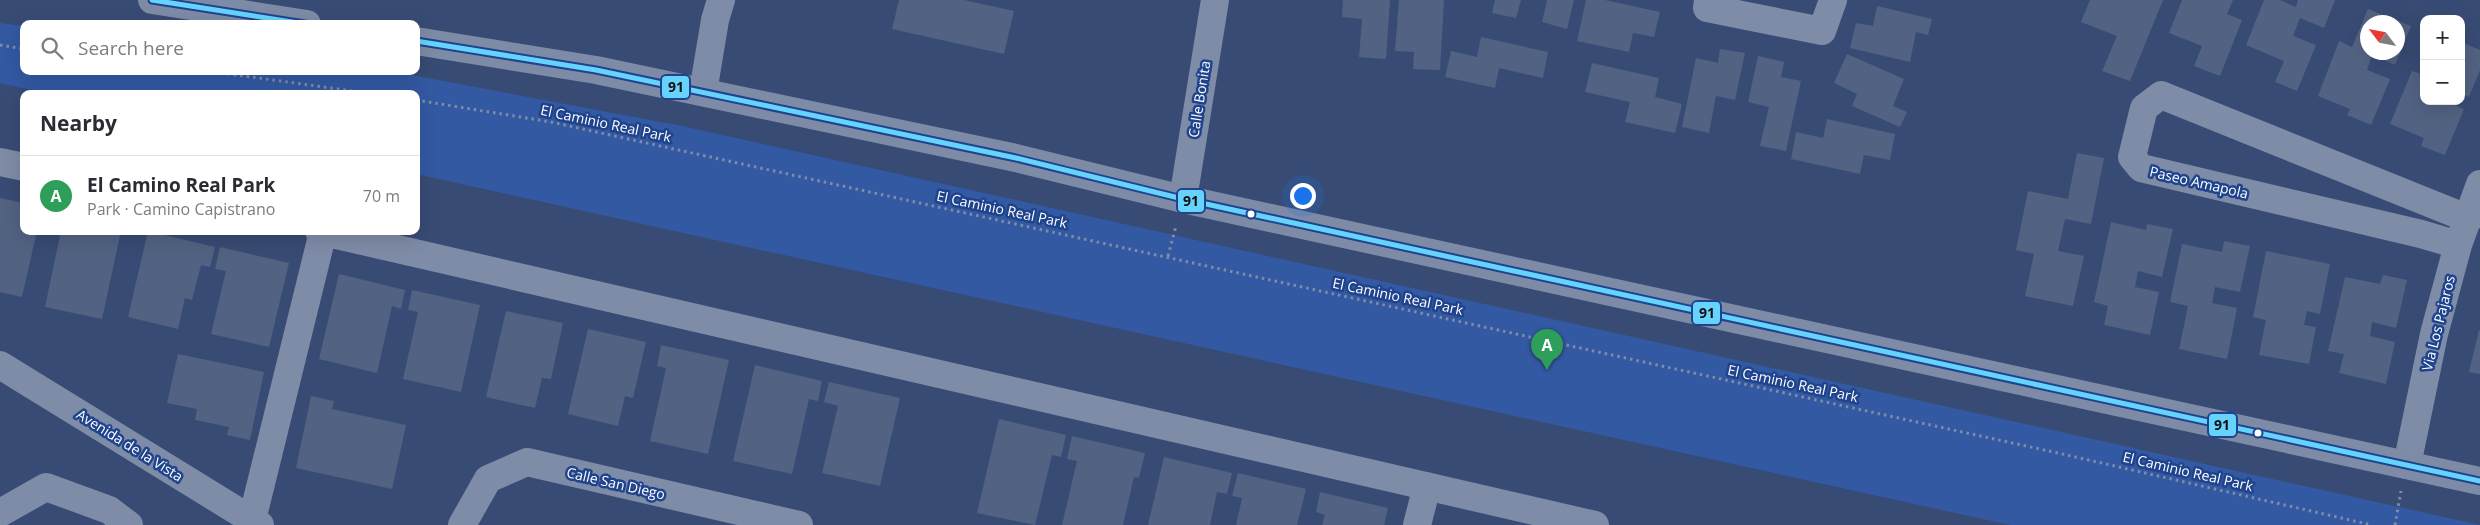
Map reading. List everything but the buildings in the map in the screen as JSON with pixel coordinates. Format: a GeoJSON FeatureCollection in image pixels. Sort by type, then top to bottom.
{"type":"FeatureCollection","features":[{"type":"Feature","properties":{"kind":"main road"},"geometry":{"type":"LineString","coordinates":[[152,0],[192,3],[285,20]]}},
{"type":"Feature","properties":{"kind":"main road"},"geometry":{"type":"LineString","coordinates":[[420,42],[596,70],[1016,158],[1184,199],[2480,481]]}},
{"type":"Feature","properties":{"kind":"street"},"geometry":{"type":"LineString","coordinates":[[704,92],[715,20],[721,0]]}},
{"type":"Feature","properties":{"kind":"street","name":"Calle Bonita"},"geometry":{"type":"LineString","coordinates":[[1184,199],[1215,0]]}},
{"type":"Feature","properties":{"kind":"street"},"geometry":{"type":"LineString","coordinates":[[1708,0],[1707,8],[1822,31],[1833,0]]}},
{"type":"Feature","properties":{"kind":"street","name":"Paseo Amapola"},"geometry":{"type":"LineString","coordinates":[[2458,245],[2421,234],[2140,168],[2132,157],[2144,108],[2160,95],[2476,203]]}},
{"type":"Feature","properties":{"kind":"street"},"geometry":{"type":"LineString","coordinates":[[0,162],[20,166]]}},
{"type":"Feature","properties":{"kind":"street","name":"Via Los Pajaros"},"geometry":{"type":"LineString","coordinates":[[2406,465],[2434,334],[2458,245],[2476,203]]}},
{"type":"Feature","properties":{"kind":"street"},"geometry":{"type":"LineString","coordinates":[[256,523],[320,235]]}},
{"type":"Feature","properties":{"kind":"street"},"geometry":{"type":"LineString","coordinates":[[334,235],[1595,525]]}},
{"type":"Feature","properties":{"kind":"street","name":"Avenida de la Vista"},"geometry":{"type":"LineString","coordinates":[[0,365],[256,523]]}},
{"type":"Feature","properties":{"kind":"street","name":"Calle San Diego"},"geometry":{"type":"LineString","coordinates":[[462,525],[488,479],[527,462],[799,525]]}},
{"type":"Feature","properties":{"kind":"street"},"geometry":{"type":"LineString","coordinates":[[1417,525],[1427,486]]}},
{"type":"Feature","properties":{"kind":"street"},"geometry":{"type":"LineString","coordinates":[[0,513],[46,487],[109,510],[129,525]]}},
{"type":"Feature","properties":{"kind":"path"},"geometry":{"type":"LineString","coordinates":[[0,45],[20,48]]}},
{"type":"Feature","properties":{"kind":"path"},"geometry":{"type":"LineString","coordinates":[[237,75],[345,90]]}},
{"type":"Feature","properties":{"kind":"path","name":"El Caminio Real Park"},"geometry":{"type":"LineString","coordinates":[[420,101],[570,126],[2010,442],[2372,525]]}},
{"type":"Feature","properties":{"kind":"shaded area"},"geometry":{"type":"Polygon","coordinates":[[[0,23],[20,26],[20,75],[411,75],[682,126],[2480,525],[2010,525],[420,175],[420,90],[32,90],[0,83],[0,23]]]}},
{"type":"Feature","properties":{"kind":"transit line","name":"91"},"geometry":{"type":"LineString","coordinates":[[152,0],[280,20]]}},
{"type":"Feature","properties":{"kind":"transit line","name":"91"},"geometry":{"type":"LineString","coordinates":[[420,42],[596,70],[1016,158],[1183,199],[2480,481]]}},
{"type":"Feature","properties":{"kind":"place","name":"El Camino Real Park"},"geometry":{"type":"Point","coordinates":[1547,370]}}]}
